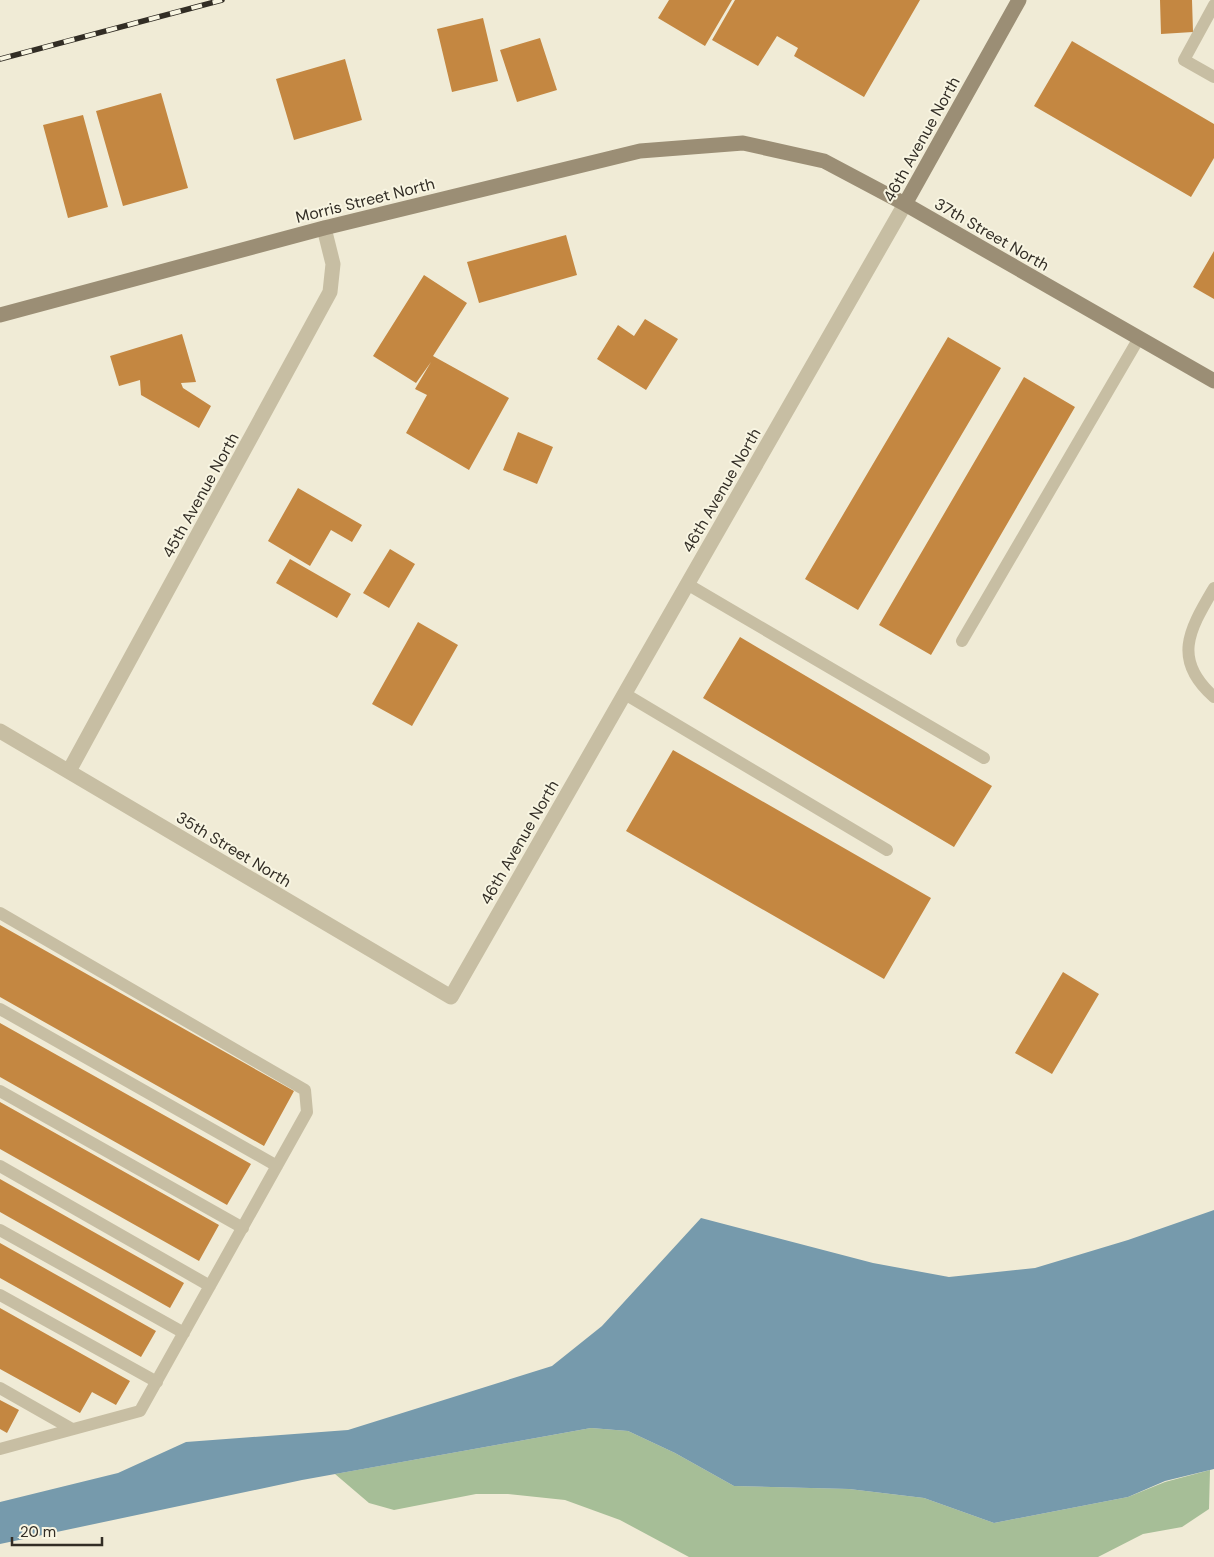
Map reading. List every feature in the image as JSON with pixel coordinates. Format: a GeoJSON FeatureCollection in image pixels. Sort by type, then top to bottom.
{"type":"FeatureCollection","features":[{"type":"Feature","properties":{"kind":"street","name":"46th Avenue North"},"geometry":{"type":"LineString","coordinates":[[450,997],[905,204],[1019,0]]}},
{"type":"Feature","properties":{"kind":"street","name":"37th Street North"},"geometry":{"type":"LineString","coordinates":[[743,143],[824,161],[905,204],[1214,381]]}},
{"type":"Feature","properties":{"kind":"street","name":"Morris Street North"},"geometry":{"type":"LineString","coordinates":[[0,315],[324,228],[640,151],[743,143]]}},
{"type":"Feature","properties":{"kind":"street","name":"45th Avenue North"},"geometry":{"type":"LineString","coordinates":[[69,771],[330,292],[333,264],[324,228]]}},
{"type":"Feature","properties":{"kind":"street","name":"35th Street North"},"geometry":{"type":"LineString","coordinates":[[0,731],[450,997]]}},
{"type":"Feature","properties":{"kind":"lane"},"geometry":{"type":"LineString","coordinates":[[1214,5],[1184,60],[1214,77]]}},
{"type":"Feature","properties":{"kind":"lane"},"geometry":{"type":"LineString","coordinates":[[962,641],[1139,338]]}},
{"type":"Feature","properties":{"kind":"lane"},"geometry":{"type":"LineString","coordinates":[[687,584],[984,758]]}},
{"type":"Feature","properties":{"kind":"lane"},"geometry":{"type":"LineString","coordinates":[[1214,588],[1195,621],[1187,642],[1189,660],[1197,676],[1214,697]]}},
{"type":"Feature","properties":{"kind":"lane"},"geometry":{"type":"LineString","coordinates":[[625,694],[887,850]]}},
{"type":"Feature","properties":{"kind":"lane"},"geometry":{"type":"LineString","coordinates":[[0,913],[306,1090],[307,1112],[140,1411],[0,1449]]}},
{"type":"Feature","properties":{"kind":"lane"},"geometry":{"type":"LineString","coordinates":[[0,1009],[277,1166]]}},
{"type":"Feature","properties":{"kind":"lane"},"geometry":{"type":"LineString","coordinates":[[0,1091],[242,1228]]}},
{"type":"Feature","properties":{"kind":"lane"},"geometry":{"type":"LineString","coordinates":[[0,1166],[210,1286]]}},
{"type":"Feature","properties":{"kind":"lane"},"geometry":{"type":"LineString","coordinates":[[0,1230],[184,1334]]}},
{"type":"Feature","properties":{"kind":"lane"},"geometry":{"type":"LineString","coordinates":[[0,1295],[157,1382]]}},
{"type":"Feature","properties":{"kind":"lane"},"geometry":{"type":"LineString","coordinates":[[0,1388],[72,1430]]}},
{"type":"Feature","properties":{"kind":"green space"},"geometry":{"type":"Polygon","coordinates":[[[591,1428],[628,1431],[675,1453],[734,1486],[849,1489],[924,1498],[994,1523],[1128,1497],[1165,1482],[1210,1470],[1209,1509],[1182,1527],[1143,1534],[1098,1557],[689,1557],[620,1520],[565,1500],[508,1494],[476,1494],[394,1510],[369,1503],[335,1474],[591,1428]]]}},
{"type":"Feature","properties":{"kind":"water"},"geometry":{"type":"Polygon","coordinates":[[[1214,1210],[1214,1469],[1165,1481],[1128,1497],[994,1523],[924,1498],[849,1489],[734,1486],[675,1453],[628,1431],[591,1428],[302,1480],[0,1544],[0,1502],[118,1473],[186,1442],[348,1430],[552,1366],[602,1326],[701,1218],[873,1263],[949,1277],[1035,1268],[1128,1240],[1214,1210]]]}},
{"type":"Feature","properties":{"kind":"building"},"geometry":{"type":"Polygon","coordinates":[[[669,0],[732,0],[705,46],[658,18],[669,0]]]}},
{"type":"Feature","properties":{"kind":"building"},"geometry":{"type":"Polygon","coordinates":[[[735,0],[920,0],[864,97],[794,56],[798,48],[777,36],[758,66],[712,40],[735,0]]]}},
{"type":"Feature","properties":{"kind":"building"},"geometry":{"type":"Polygon","coordinates":[[[1160,0],[1192,0],[1193,32],[1161,34],[1160,0]]]}},
{"type":"Feature","properties":{"kind":"building"},"geometry":{"type":"Polygon","coordinates":[[[483,18],[498,81],[452,92],[437,29],[483,18]]]}},
{"type":"Feature","properties":{"kind":"building"},"geometry":{"type":"Polygon","coordinates":[[[540,38],[557,90],[517,102],[500,50],[540,38]]]}},
{"type":"Feature","properties":{"kind":"building"},"geometry":{"type":"Polygon","coordinates":[[[1072,41],[1214,124],[1214,158],[1191,197],[1034,106],[1072,41]]]}},
{"type":"Feature","properties":{"kind":"building"},"geometry":{"type":"Polygon","coordinates":[[[345,59],[362,120],[294,140],[276,79],[345,59]]]}},
{"type":"Feature","properties":{"kind":"building"},"geometry":{"type":"Polygon","coordinates":[[[161,93],[188,188],[123,206],[96,111],[161,93]]]}},
{"type":"Feature","properties":{"kind":"building"},"geometry":{"type":"Polygon","coordinates":[[[83,115],[108,207],[68,218],[43,125],[83,115]]]}},
{"type":"Feature","properties":{"kind":"building"},"geometry":{"type":"Polygon","coordinates":[[[566,235],[577,275],[479,303],[467,262],[566,235]]]}},
{"type":"Feature","properties":{"kind":"building"},"geometry":{"type":"Polygon","coordinates":[[[1214,251],[1214,299],[1193,287],[1214,251]]]}},
{"type":"Feature","properties":{"kind":"building"},"geometry":{"type":"Polygon","coordinates":[[[424,275],[467,303],[433,356],[509,398],[469,470],[406,433],[427,395],[415,389],[431,362],[416,383],[373,356],[424,275]]]}},
{"type":"Feature","properties":{"kind":"building"},"geometry":{"type":"Polygon","coordinates":[[[645,319],[678,339],[646,390],[597,359],[618,325],[634,336],[645,319]]]}},
{"type":"Feature","properties":{"kind":"building"},"geometry":{"type":"Polygon","coordinates":[[[182,334],[196,382],[181,383],[183,388],[211,406],[199,428],[141,395],[140,380],[119,386],[110,356],[182,334]]]}},
{"type":"Feature","properties":{"kind":"building"},"geometry":{"type":"Polygon","coordinates":[[[948,337],[1001,368],[858,610],[805,579],[948,337]]]}},
{"type":"Feature","properties":{"kind":"building"},"geometry":{"type":"Polygon","coordinates":[[[1024,377],[1075,407],[931,655],[879,625],[1024,377]]]}},
{"type":"Feature","properties":{"kind":"building"},"geometry":{"type":"Polygon","coordinates":[[[518,432],[553,447],[537,484],[503,470],[518,432]]]}},
{"type":"Feature","properties":{"kind":"building"},"geometry":{"type":"Polygon","coordinates":[[[298,488],[362,525],[352,542],[331,530],[310,566],[268,541],[298,488]]]}},
{"type":"Feature","properties":{"kind":"building"},"geometry":{"type":"Polygon","coordinates":[[[390,549],[415,564],[389,608],[363,593],[390,549]]]}},
{"type":"Feature","properties":{"kind":"building"},"geometry":{"type":"Polygon","coordinates":[[[290,559],[351,594],[337,618],[276,583],[290,559]]]}},
{"type":"Feature","properties":{"kind":"building"},"geometry":{"type":"Polygon","coordinates":[[[418,622],[458,645],[412,726],[372,704],[418,622]]]}},
{"type":"Feature","properties":{"kind":"building"},"geometry":{"type":"Polygon","coordinates":[[[740,637],[992,786],[954,847],[703,698],[740,637]]]}},
{"type":"Feature","properties":{"kind":"building"},"geometry":{"type":"Polygon","coordinates":[[[673,750],[931,898],[884,979],[626,831],[673,750]]]}},
{"type":"Feature","properties":{"kind":"building"},"geometry":{"type":"Polygon","coordinates":[[[0,925],[294,1091],[264,1146],[0,997],[0,925]]]}},
{"type":"Feature","properties":{"kind":"building"},"geometry":{"type":"Polygon","coordinates":[[[1063,972],[1099,994],[1052,1074],[1015,1053],[1063,972]]]}},
{"type":"Feature","properties":{"kind":"building"},"geometry":{"type":"Polygon","coordinates":[[[0,1023],[251,1164],[227,1205],[0,1077],[0,1023]]]}},
{"type":"Feature","properties":{"kind":"building"},"geometry":{"type":"Polygon","coordinates":[[[0,1102],[219,1225],[199,1261],[0,1149],[0,1102]]]}},
{"type":"Feature","properties":{"kind":"building"},"geometry":{"type":"Polygon","coordinates":[[[0,1179],[184,1283],[170,1308],[0,1212],[0,1179]]]}},
{"type":"Feature","properties":{"kind":"building"},"geometry":{"type":"Polygon","coordinates":[[[0,1243],[156,1331],[141,1357],[0,1278],[0,1243]]]}},
{"type":"Feature","properties":{"kind":"building"},"geometry":{"type":"Polygon","coordinates":[[[0,1308],[130,1381],[116,1405],[92,1392],[80,1413],[0,1369],[0,1308]]]}},
{"type":"Feature","properties":{"kind":"building"},"geometry":{"type":"Polygon","coordinates":[[[0,1400],[19,1410],[7,1433],[0,1429],[0,1400]]]}},
{"type":"Feature","properties":{"kind":"railway"},"geometry":{"type":"LineString","coordinates":[[0,59],[222,0]]}}]}
